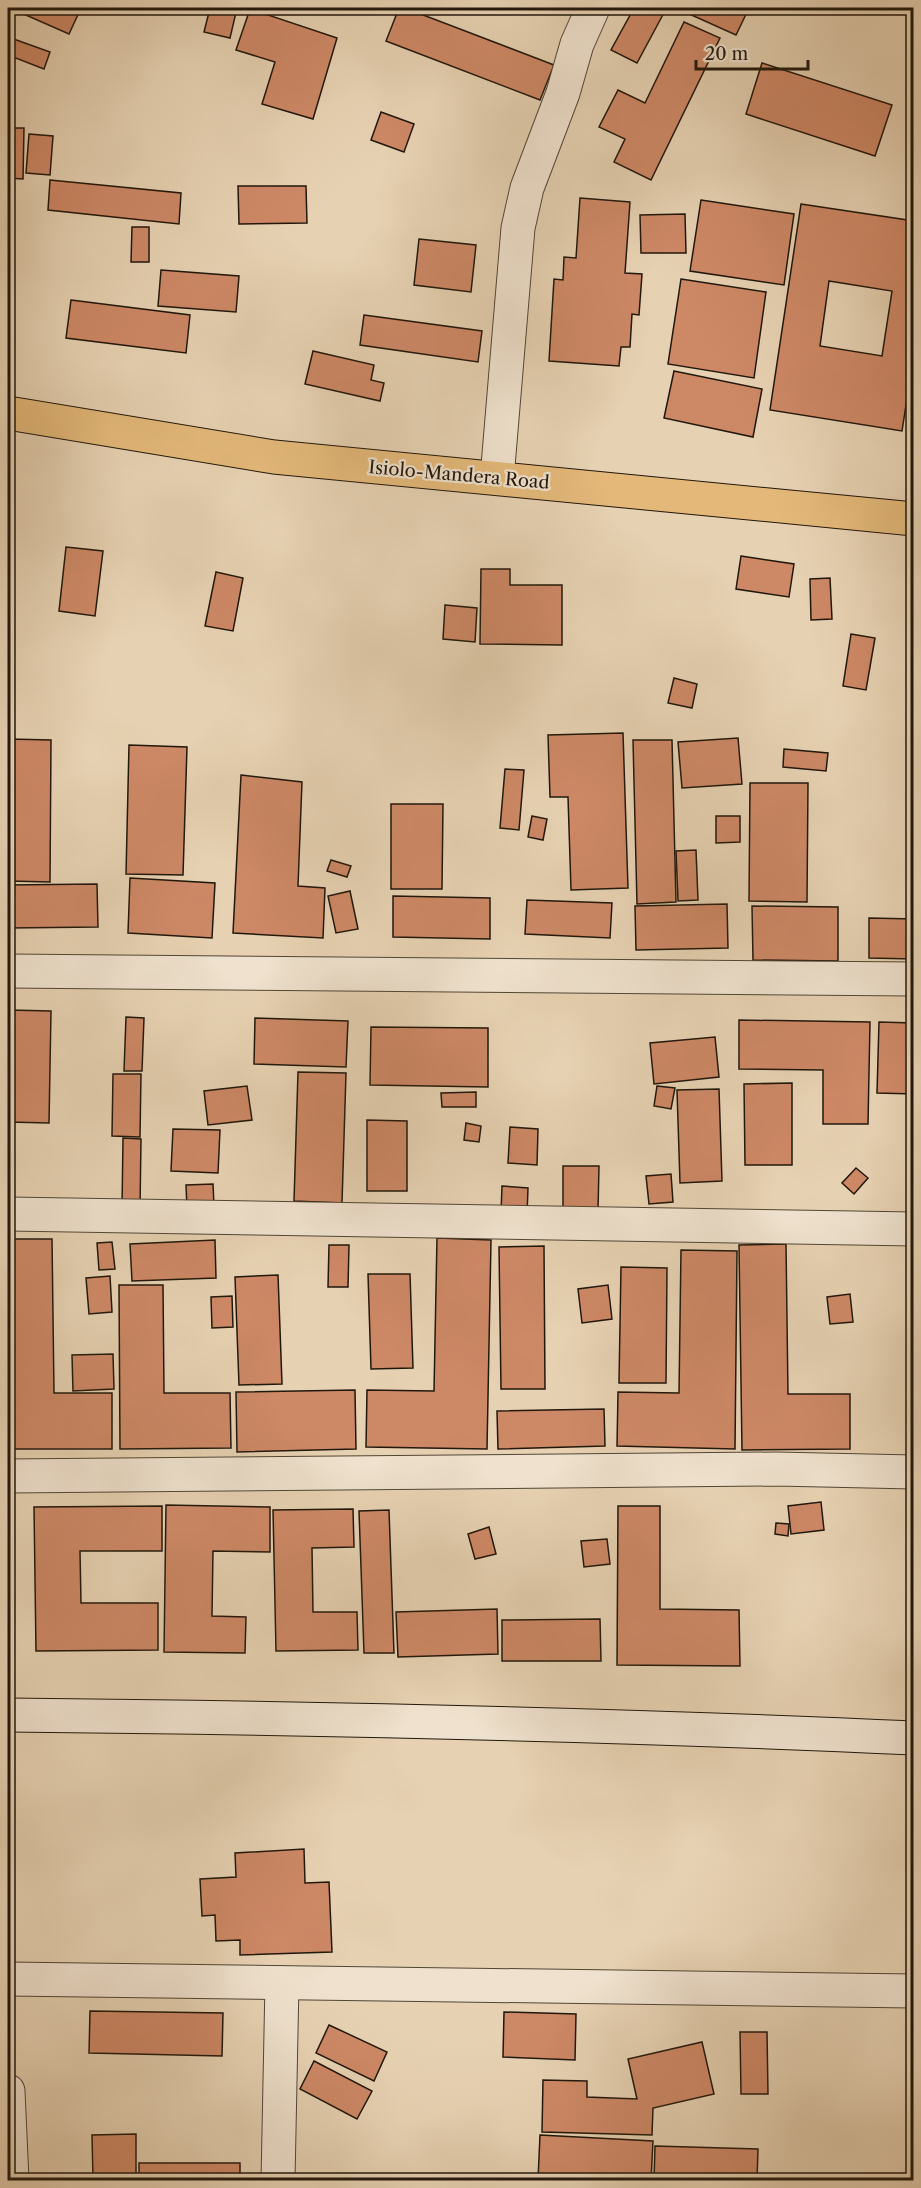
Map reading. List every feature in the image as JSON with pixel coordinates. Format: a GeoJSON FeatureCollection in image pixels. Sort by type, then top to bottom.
{"type":"FeatureCollection","features":[{"type":"Feature","properties":{"kind":"highway","name":"Isiolo-Mandera Road"},"geometry":{"type":"LineString","coordinates":[[8,416],[274,457],[914,519]]}},
{"type":"Feature","properties":{"kind":"street"},"geometry":{"type":"LineString","coordinates":[[497,478],[518,228],[526,188],[593,8]]}},
{"type":"Feature","properties":{"kind":"street"},"geometry":{"type":"LineString","coordinates":[[8,971],[914,979]]}},
{"type":"Feature","properties":{"kind":"street"},"geometry":{"type":"LineString","coordinates":[[8,1214],[914,1229]]}},
{"type":"Feature","properties":{"kind":"street"},"geometry":{"type":"LineString","coordinates":[[8,1476],[776,1469],[914,1472]]}},
{"type":"Feature","properties":{"kind":"street"},"geometry":{"type":"LineString","coordinates":[[8,1715],[271,1718],[716,1729],[914,1738]]}},
{"type":"Feature","properties":{"kind":"street"},"geometry":{"type":"LineString","coordinates":[[8,1980],[914,1991]]}},
{"type":"Feature","properties":{"kind":"street"},"geometry":{"type":"LineString","coordinates":[[279,2181],[282,1983]]}},
{"type":"Feature","properties":{"kind":"street"},"geometry":{"type":"LineString","coordinates":[[8,2091],[12,2181]]}},
{"type":"Feature","properties":{"kind":"building"},"geometry":{"type":"Polygon","coordinates":[[[10,8],[81,8],[69,34],[10,8]]]}},
{"type":"Feature","properties":{"kind":"building"},"geometry":{"type":"Polygon","coordinates":[[[210,8],[237,8],[230,38],[204,32],[210,8]]]}},
{"type":"Feature","properties":{"kind":"building"},"geometry":{"type":"Polygon","coordinates":[[[399,8],[405,8],[554,65],[540,100],[386,41],[399,8]]]}},
{"type":"Feature","properties":{"kind":"building"},"geometry":{"type":"Polygon","coordinates":[[[423,8],[445,8],[443,14],[423,8]]]}},
{"type":"Feature","properties":{"kind":"building"},"geometry":{"type":"Polygon","coordinates":[[[634,8],[666,9],[637,63],[611,50],[634,8]]]}},
{"type":"Feature","properties":{"kind":"building"},"geometry":{"type":"Polygon","coordinates":[[[676,8],[749,8],[736,35],[676,8]]]}},
{"type":"Feature","properties":{"kind":"building"},"geometry":{"type":"Polygon","coordinates":[[[250,9],[337,38],[313,119],[262,104],[275,62],[236,50],[250,9]]]}},
{"type":"Feature","properties":{"kind":"building"},"geometry":{"type":"Polygon","coordinates":[[[684,22],[720,38],[651,180],[614,162],[625,139],[599,127],[618,90],[645,103],[684,22]]]}},
{"type":"Feature","properties":{"kind":"building"},"geometry":{"type":"Polygon","coordinates":[[[8,37],[50,52],[44,69],[8,55],[8,37]]]}},
{"type":"Feature","properties":{"kind":"building"},"geometry":{"type":"Polygon","coordinates":[[[762,63],[892,105],[875,156],[746,114],[762,63]]]}},
{"type":"Feature","properties":{"kind":"building"},"geometry":{"type":"Polygon","coordinates":[[[381,112],[414,124],[404,152],[371,140],[381,112]]]}},
{"type":"Feature","properties":{"kind":"building"},"geometry":{"type":"Polygon","coordinates":[[[8,128],[24,128],[23,179],[8,178],[8,128]]]}},
{"type":"Feature","properties":{"kind":"building"},"geometry":{"type":"Polygon","coordinates":[[[29,134],[53,136],[50,175],[26,173],[29,134]]]}},
{"type":"Feature","properties":{"kind":"building"},"geometry":{"type":"Polygon","coordinates":[[[50,180],[181,193],[179,224],[48,210],[50,180]]]}},
{"type":"Feature","properties":{"kind":"building"},"geometry":{"type":"Polygon","coordinates":[[[238,186],[306,186],[307,223],[239,224],[238,186]]]}},
{"type":"Feature","properties":{"kind":"building"},"geometry":{"type":"Polygon","coordinates":[[[580,198],[630,202],[625,273],[642,274],[639,315],[632,314],[630,347],[621,347],[619,366],[549,361],[554,279],[563,280],[564,257],[576,258],[580,198]]]}},
{"type":"Feature","properties":{"kind":"building"},"geometry":{"type":"Polygon","coordinates":[[[701,200],[794,214],[784,285],[690,271],[701,200]]]}},
{"type":"Feature","properties":{"kind":"building"},"geometry":{"type":"Polygon","coordinates":[[[801,204],[914,221],[914,353],[902,431],[770,410],[801,204]],[[829,281],[820,346],[882,356],[892,291],[829,281]]]}},
{"type":"Feature","properties":{"kind":"building"},"geometry":{"type":"Polygon","coordinates":[[[685,214],[686,253],[641,253],[640,215],[685,214]]]}},
{"type":"Feature","properties":{"kind":"building"},"geometry":{"type":"Polygon","coordinates":[[[132,227],[149,227],[149,262],[131,262],[132,227]]]}},
{"type":"Feature","properties":{"kind":"building"},"geometry":{"type":"Polygon","coordinates":[[[419,239],[476,245],[471,292],[414,285],[419,239]]]}},
{"type":"Feature","properties":{"kind":"building"},"geometry":{"type":"Polygon","coordinates":[[[161,270],[239,276],[236,312],[158,306],[161,270]]]}},
{"type":"Feature","properties":{"kind":"building"},"geometry":{"type":"Polygon","coordinates":[[[8,278],[13,278],[8,330],[8,278]]]}},
{"type":"Feature","properties":{"kind":"building"},"geometry":{"type":"Polygon","coordinates":[[[681,279],[766,292],[754,378],[668,364],[681,279]]]}},
{"type":"Feature","properties":{"kind":"building"},"geometry":{"type":"Polygon","coordinates":[[[71,300],[190,315],[186,353],[66,338],[71,300]]]}},
{"type":"Feature","properties":{"kind":"building"},"geometry":{"type":"Polygon","coordinates":[[[364,315],[482,331],[478,362],[360,345],[364,315]]]}},
{"type":"Feature","properties":{"kind":"building"},"geometry":{"type":"Polygon","coordinates":[[[313,351],[374,365],[371,380],[384,383],[380,401],[305,384],[313,351]]]}},
{"type":"Feature","properties":{"kind":"building"},"geometry":{"type":"Polygon","coordinates":[[[674,371],[762,389],[753,437],[664,418],[674,371]]]}},
{"type":"Feature","properties":{"kind":"building"},"geometry":{"type":"Polygon","coordinates":[[[66,547],[103,551],[95,616],[59,611],[66,547]]]}},
{"type":"Feature","properties":{"kind":"building"},"geometry":{"type":"Polygon","coordinates":[[[741,556],[794,564],[789,597],[736,589],[741,556]]]}},
{"type":"Feature","properties":{"kind":"building"},"geometry":{"type":"Polygon","coordinates":[[[481,569],[510,569],[510,585],[562,585],[562,645],[480,644],[481,569]]]}},
{"type":"Feature","properties":{"kind":"building"},"geometry":{"type":"Polygon","coordinates":[[[216,572],[243,578],[233,631],[205,626],[216,572]]]}},
{"type":"Feature","properties":{"kind":"building"},"geometry":{"type":"Polygon","coordinates":[[[830,578],[832,619],[811,620],[810,579],[830,578]]]}},
{"type":"Feature","properties":{"kind":"building"},"geometry":{"type":"Polygon","coordinates":[[[445,605],[477,608],[475,642],[443,639],[445,605]]]}},
{"type":"Feature","properties":{"kind":"building"},"geometry":{"type":"Polygon","coordinates":[[[851,634],[875,638],[866,690],[843,686],[851,634]]]}},
{"type":"Feature","properties":{"kind":"building"},"geometry":{"type":"Polygon","coordinates":[[[674,678],[697,684],[692,708],[668,703],[674,678]]]}},
{"type":"Feature","properties":{"kind":"building"},"geometry":{"type":"Polygon","coordinates":[[[623,733],[628,888],[571,890],[568,797],[550,797],[548,735],[623,733]]]}},
{"type":"Feature","properties":{"kind":"building"},"geometry":{"type":"Polygon","coordinates":[[[738,738],[742,784],[682,788],[678,742],[738,738]]]}},
{"type":"Feature","properties":{"kind":"building"},"geometry":{"type":"Polygon","coordinates":[[[8,739],[51,740],[50,882],[8,881],[8,739]]]}},
{"type":"Feature","properties":{"kind":"building"},"geometry":{"type":"Polygon","coordinates":[[[633,740],[672,740],[676,902],[637,904],[633,740]]]}},
{"type":"Feature","properties":{"kind":"building"},"geometry":{"type":"Polygon","coordinates":[[[129,745],[187,747],[183,875],[126,874],[129,745]]]}},
{"type":"Feature","properties":{"kind":"building"},"geometry":{"type":"Polygon","coordinates":[[[784,749],[828,753],[826,771],[783,767],[784,749]]]}},
{"type":"Feature","properties":{"kind":"building"},"geometry":{"type":"Polygon","coordinates":[[[505,769],[524,770],[519,830],[500,828],[505,769]]]}},
{"type":"Feature","properties":{"kind":"building"},"geometry":{"type":"Polygon","coordinates":[[[241,775],[302,782],[298,886],[325,888],[323,938],[233,933],[241,775]]]}},
{"type":"Feature","properties":{"kind":"building"},"geometry":{"type":"Polygon","coordinates":[[[750,783],[808,783],[807,902],[749,901],[750,783]]]}},
{"type":"Feature","properties":{"kind":"building"},"geometry":{"type":"Polygon","coordinates":[[[391,804],[443,804],[442,889],[391,889],[391,804]]]}},
{"type":"Feature","properties":{"kind":"building"},"geometry":{"type":"Polygon","coordinates":[[[532,816],[547,819],[543,840],[528,837],[532,816]]]}},
{"type":"Feature","properties":{"kind":"building"},"geometry":{"type":"Polygon","coordinates":[[[716,816],[740,816],[740,842],[716,843],[716,816]]]}},
{"type":"Feature","properties":{"kind":"building"},"geometry":{"type":"Polygon","coordinates":[[[696,850],[698,900],[678,901],[676,851],[696,850]]]}},
{"type":"Feature","properties":{"kind":"building"},"geometry":{"type":"Polygon","coordinates":[[[331,860],[351,866],[347,877],[327,871],[331,860]]]}},
{"type":"Feature","properties":{"kind":"building"},"geometry":{"type":"Polygon","coordinates":[[[130,878],[215,883],[212,938],[128,933],[130,878]]]}},
{"type":"Feature","properties":{"kind":"building"},"geometry":{"type":"Polygon","coordinates":[[[97,884],[98,927],[8,928],[8,885],[97,884]]]}},
{"type":"Feature","properties":{"kind":"building"},"geometry":{"type":"Polygon","coordinates":[[[350,891],[358,929],[336,933],[328,896],[350,891]]]}},
{"type":"Feature","properties":{"kind":"building"},"geometry":{"type":"Polygon","coordinates":[[[393,896],[490,898],[490,939],[393,937],[393,896]]]}},
{"type":"Feature","properties":{"kind":"building"},"geometry":{"type":"Polygon","coordinates":[[[527,900],[612,903],[610,938],[525,934],[527,900]]]}},
{"type":"Feature","properties":{"kind":"building"},"geometry":{"type":"Polygon","coordinates":[[[727,904],[728,948],[636,950],[635,906],[727,904]]]}},
{"type":"Feature","properties":{"kind":"building"},"geometry":{"type":"Polygon","coordinates":[[[752,906],[838,907],[838,961],[753,960],[752,906]]]}},
{"type":"Feature","properties":{"kind":"building"},"geometry":{"type":"Polygon","coordinates":[[[869,918],[914,919],[914,959],[869,958],[869,918]]]}},
{"type":"Feature","properties":{"kind":"building"},"geometry":{"type":"Polygon","coordinates":[[[8,1010],[51,1011],[49,1123],[8,1122],[8,1010]]]}},
{"type":"Feature","properties":{"kind":"building"},"geometry":{"type":"Polygon","coordinates":[[[126,1017],[144,1018],[142,1071],[124,1071],[126,1017]]]}},
{"type":"Feature","properties":{"kind":"building"},"geometry":{"type":"Polygon","coordinates":[[[255,1018],[348,1021],[346,1067],[254,1064],[255,1018]]]}},
{"type":"Feature","properties":{"kind":"building"},"geometry":{"type":"Polygon","coordinates":[[[739,1020],[870,1022],[868,1124],[823,1124],[823,1070],[739,1069],[739,1020]]]}},
{"type":"Feature","properties":{"kind":"building"},"geometry":{"type":"Polygon","coordinates":[[[879,1022],[914,1023],[914,1094],[877,1093],[879,1022]]]}},
{"type":"Feature","properties":{"kind":"building"},"geometry":{"type":"Polygon","coordinates":[[[371,1027],[488,1028],[488,1087],[370,1085],[371,1027]]]}},
{"type":"Feature","properties":{"kind":"building"},"geometry":{"type":"Polygon","coordinates":[[[715,1037],[719,1077],[654,1084],[650,1043],[715,1037]]]}},
{"type":"Feature","properties":{"kind":"building"},"geometry":{"type":"Polygon","coordinates":[[[298,1072],[346,1073],[342,1203],[294,1201],[298,1072]]]}},
{"type":"Feature","properties":{"kind":"building"},"geometry":{"type":"Polygon","coordinates":[[[113,1074],[141,1074],[140,1137],[112,1136],[113,1074]]]}},
{"type":"Feature","properties":{"kind":"building"},"geometry":{"type":"Polygon","coordinates":[[[792,1083],[792,1165],[745,1165],[744,1084],[792,1083]]]}},
{"type":"Feature","properties":{"kind":"building"},"geometry":{"type":"Polygon","coordinates":[[[247,1086],[252,1120],[208,1125],[204,1091],[247,1086]]]}},
{"type":"Feature","properties":{"kind":"building"},"geometry":{"type":"Polygon","coordinates":[[[657,1086],[675,1088],[671,1109],[654,1106],[657,1086]]]}},
{"type":"Feature","properties":{"kind":"building"},"geometry":{"type":"Polygon","coordinates":[[[719,1089],[722,1181],[680,1183],[677,1090],[719,1089]]]}},
{"type":"Feature","properties":{"kind":"building"},"geometry":{"type":"Polygon","coordinates":[[[476,1092],[476,1107],[442,1107],[441,1093],[476,1092]]]}},
{"type":"Feature","properties":{"kind":"building"},"geometry":{"type":"Polygon","coordinates":[[[367,1120],[407,1121],[407,1191],[367,1191],[367,1120]]]}},
{"type":"Feature","properties":{"kind":"building"},"geometry":{"type":"Polygon","coordinates":[[[466,1123],[481,1126],[479,1142],[464,1140],[466,1123]]]}},
{"type":"Feature","properties":{"kind":"building"},"geometry":{"type":"Polygon","coordinates":[[[510,1127],[538,1129],[537,1165],[508,1163],[510,1127]]]}},
{"type":"Feature","properties":{"kind":"building"},"geometry":{"type":"Polygon","coordinates":[[[173,1129],[220,1130],[218,1173],[171,1171],[173,1129]]]}},
{"type":"Feature","properties":{"kind":"building"},"geometry":{"type":"Polygon","coordinates":[[[123,1138],[141,1139],[140,1209],[122,1209],[123,1138]]]}},
{"type":"Feature","properties":{"kind":"building"},"geometry":{"type":"Polygon","coordinates":[[[563,1166],[599,1166],[598,1211],[563,1211],[563,1166]]]}},
{"type":"Feature","properties":{"kind":"building"},"geometry":{"type":"Polygon","coordinates":[[[856,1168],[868,1178],[854,1194],[842,1183],[856,1168]]]}},
{"type":"Feature","properties":{"kind":"building"},"geometry":{"type":"Polygon","coordinates":[[[671,1174],[673,1202],[649,1204],[646,1176],[671,1174]]]}},
{"type":"Feature","properties":{"kind":"building"},"geometry":{"type":"Polygon","coordinates":[[[213,1184],[214,1206],[187,1208],[186,1185],[213,1184]]]}},
{"type":"Feature","properties":{"kind":"building"},"geometry":{"type":"Polygon","coordinates":[[[502,1186],[528,1188],[527,1215],[501,1213],[502,1186]]]}},
{"type":"Feature","properties":{"kind":"building"},"geometry":{"type":"Polygon","coordinates":[[[437,1238],[491,1240],[487,1449],[366,1447],[367,1390],[434,1391],[437,1238]]]}},
{"type":"Feature","properties":{"kind":"building"},"geometry":{"type":"Polygon","coordinates":[[[8,1239],[52,1239],[54,1393],[112,1393],[112,1449],[8,1449],[8,1239]]]}},
{"type":"Feature","properties":{"kind":"building"},"geometry":{"type":"Polygon","coordinates":[[[215,1240],[216,1278],[132,1281],[130,1244],[215,1240]]]}},
{"type":"Feature","properties":{"kind":"building"},"geometry":{"type":"Polygon","coordinates":[[[112,1242],[115,1269],[99,1270],[97,1243],[112,1242]]]}},
{"type":"Feature","properties":{"kind":"building"},"geometry":{"type":"Polygon","coordinates":[[[786,1244],[788,1394],[850,1394],[850,1449],[742,1450],[739,1245],[786,1244]]]}},
{"type":"Feature","properties":{"kind":"building"},"geometry":{"type":"Polygon","coordinates":[[[329,1245],[349,1245],[348,1287],[328,1287],[329,1245]]]}},
{"type":"Feature","properties":{"kind":"building"},"geometry":{"type":"Polygon","coordinates":[[[544,1246],[545,1389],[501,1389],[499,1247],[544,1246]]]}},
{"type":"Feature","properties":{"kind":"building"},"geometry":{"type":"Polygon","coordinates":[[[681,1250],[737,1251],[735,1449],[617,1446],[618,1392],[679,1393],[681,1250]]]}},
{"type":"Feature","properties":{"kind":"building"},"geometry":{"type":"Polygon","coordinates":[[[621,1267],[667,1268],[666,1383],[619,1383],[621,1267]]]}},
{"type":"Feature","properties":{"kind":"building"},"geometry":{"type":"Polygon","coordinates":[[[368,1274],[410,1274],[413,1368],[371,1369],[368,1274]]]}},
{"type":"Feature","properties":{"kind":"building"},"geometry":{"type":"Polygon","coordinates":[[[278,1275],[282,1384],[239,1385],[235,1277],[278,1275]]]}},
{"type":"Feature","properties":{"kind":"building"},"geometry":{"type":"Polygon","coordinates":[[[110,1276],[112,1312],[89,1314],[86,1278],[110,1276]]]}},
{"type":"Feature","properties":{"kind":"building"},"geometry":{"type":"Polygon","coordinates":[[[119,1285],[163,1285],[164,1393],[230,1393],[231,1448],[120,1449],[119,1285]]]}},
{"type":"Feature","properties":{"kind":"building"},"geometry":{"type":"Polygon","coordinates":[[[608,1285],[612,1319],[582,1323],[578,1289],[608,1285]]]}},
{"type":"Feature","properties":{"kind":"building"},"geometry":{"type":"Polygon","coordinates":[[[850,1294],[853,1322],[830,1324],[827,1297],[850,1294]]]}},
{"type":"Feature","properties":{"kind":"building"},"geometry":{"type":"Polygon","coordinates":[[[232,1296],[233,1327],[212,1328],[211,1297],[232,1296]]]}},
{"type":"Feature","properties":{"kind":"building"},"geometry":{"type":"Polygon","coordinates":[[[113,1354],[114,1389],[73,1391],[72,1355],[113,1354]]]}},
{"type":"Feature","properties":{"kind":"building"},"geometry":{"type":"Polygon","coordinates":[[[355,1390],[356,1449],[237,1452],[236,1392],[355,1390]]]}},
{"type":"Feature","properties":{"kind":"building"},"geometry":{"type":"Polygon","coordinates":[[[604,1409],[605,1446],[498,1449],[497,1411],[604,1409]]]}},
{"type":"Feature","properties":{"kind":"building"},"geometry":{"type":"Polygon","coordinates":[[[821,1502],[824,1530],[791,1534],[788,1506],[821,1502]]]}},
{"type":"Feature","properties":{"kind":"building"},"geometry":{"type":"Polygon","coordinates":[[[166,1505],[270,1507],[270,1552],[213,1551],[212,1616],[246,1617],[245,1653],[164,1652],[166,1505]]]}},
{"type":"Feature","properties":{"kind":"building"},"geometry":{"type":"Polygon","coordinates":[[[162,1506],[162,1551],[80,1551],[81,1603],[158,1603],[158,1650],[36,1651],[34,1507],[162,1506]]]}},
{"type":"Feature","properties":{"kind":"building"},"geometry":{"type":"Polygon","coordinates":[[[618,1506],[660,1506],[660,1609],[739,1610],[740,1666],[617,1665],[618,1506]]]}},
{"type":"Feature","properties":{"kind":"building"},"geometry":{"type":"Polygon","coordinates":[[[353,1509],[354,1547],[312,1548],[313,1612],[357,1612],[358,1650],[276,1651],[273,1510],[353,1509]]]}},
{"type":"Feature","properties":{"kind":"building"},"geometry":{"type":"Polygon","coordinates":[[[389,1510],[394,1653],[364,1653],[359,1511],[389,1510]]]}},
{"type":"Feature","properties":{"kind":"building"},"geometry":{"type":"Polygon","coordinates":[[[776,1523],[789,1524],[788,1536],[775,1534],[776,1523]]]}},
{"type":"Feature","properties":{"kind":"building"},"geometry":{"type":"Polygon","coordinates":[[[489,1527],[496,1554],[475,1559],[468,1534],[489,1527]]]}},
{"type":"Feature","properties":{"kind":"building"},"geometry":{"type":"Polygon","coordinates":[[[607,1539],[610,1564],[584,1567],[581,1541],[607,1539]]]}},
{"type":"Feature","properties":{"kind":"building"},"geometry":{"type":"Polygon","coordinates":[[[497,1609],[498,1654],[398,1657],[396,1612],[497,1609]]]}},
{"type":"Feature","properties":{"kind":"building"},"geometry":{"type":"Polygon","coordinates":[[[600,1619],[601,1661],[502,1661],[502,1620],[600,1619]]]}},
{"type":"Feature","properties":{"kind":"building"},"geometry":{"type":"Polygon","coordinates":[[[304,1849],[305,1883],[329,1882],[332,1952],[240,1955],[240,1940],[216,1941],[215,1915],[202,1916],[200,1879],[236,1877],[235,1853],[304,1849]]]}},
{"type":"Feature","properties":{"kind":"building"},"geometry":{"type":"Polygon","coordinates":[[[90,2011],[223,2013],[222,2056],[89,2053],[90,2011]]]}},
{"type":"Feature","properties":{"kind":"building"},"geometry":{"type":"Polygon","coordinates":[[[504,2012],[576,2014],[575,2060],[503,2057],[504,2012]]]}},
{"type":"Feature","properties":{"kind":"building"},"geometry":{"type":"Polygon","coordinates":[[[329,2025],[387,2052],[374,2081],[316,2053],[329,2025]]]}},
{"type":"Feature","properties":{"kind":"building"},"geometry":{"type":"Polygon","coordinates":[[[740,2032],[767,2032],[768,2094],[741,2094],[740,2032]]]}},
{"type":"Feature","properties":{"kind":"building"},"geometry":{"type":"Polygon","coordinates":[[[702,2042],[714,2094],[653,2108],[652,2135],[542,2132],[543,2080],[587,2081],[587,2097],[637,2099],[628,2059],[702,2042]]]}},
{"type":"Feature","properties":{"kind":"building"},"geometry":{"type":"Polygon","coordinates":[[[314,2061],[372,2091],[357,2119],[300,2089],[314,2061]]]}},
{"type":"Feature","properties":{"kind":"building"},"geometry":{"type":"Polygon","coordinates":[[[136,2134],[136,2180],[93,2180],[92,2135],[136,2134]]]}},
{"type":"Feature","properties":{"kind":"building"},"geometry":{"type":"Polygon","coordinates":[[[540,2135],[653,2141],[651,2180],[538,2180],[540,2135]]]}},
{"type":"Feature","properties":{"kind":"building"},"geometry":{"type":"Polygon","coordinates":[[[655,2146],[758,2149],[757,2180],[654,2180],[655,2146]]]}},
{"type":"Feature","properties":{"kind":"building"},"geometry":{"type":"Polygon","coordinates":[[[139,2163],[240,2163],[240,2180],[139,2180],[139,2163]]]}}]}
